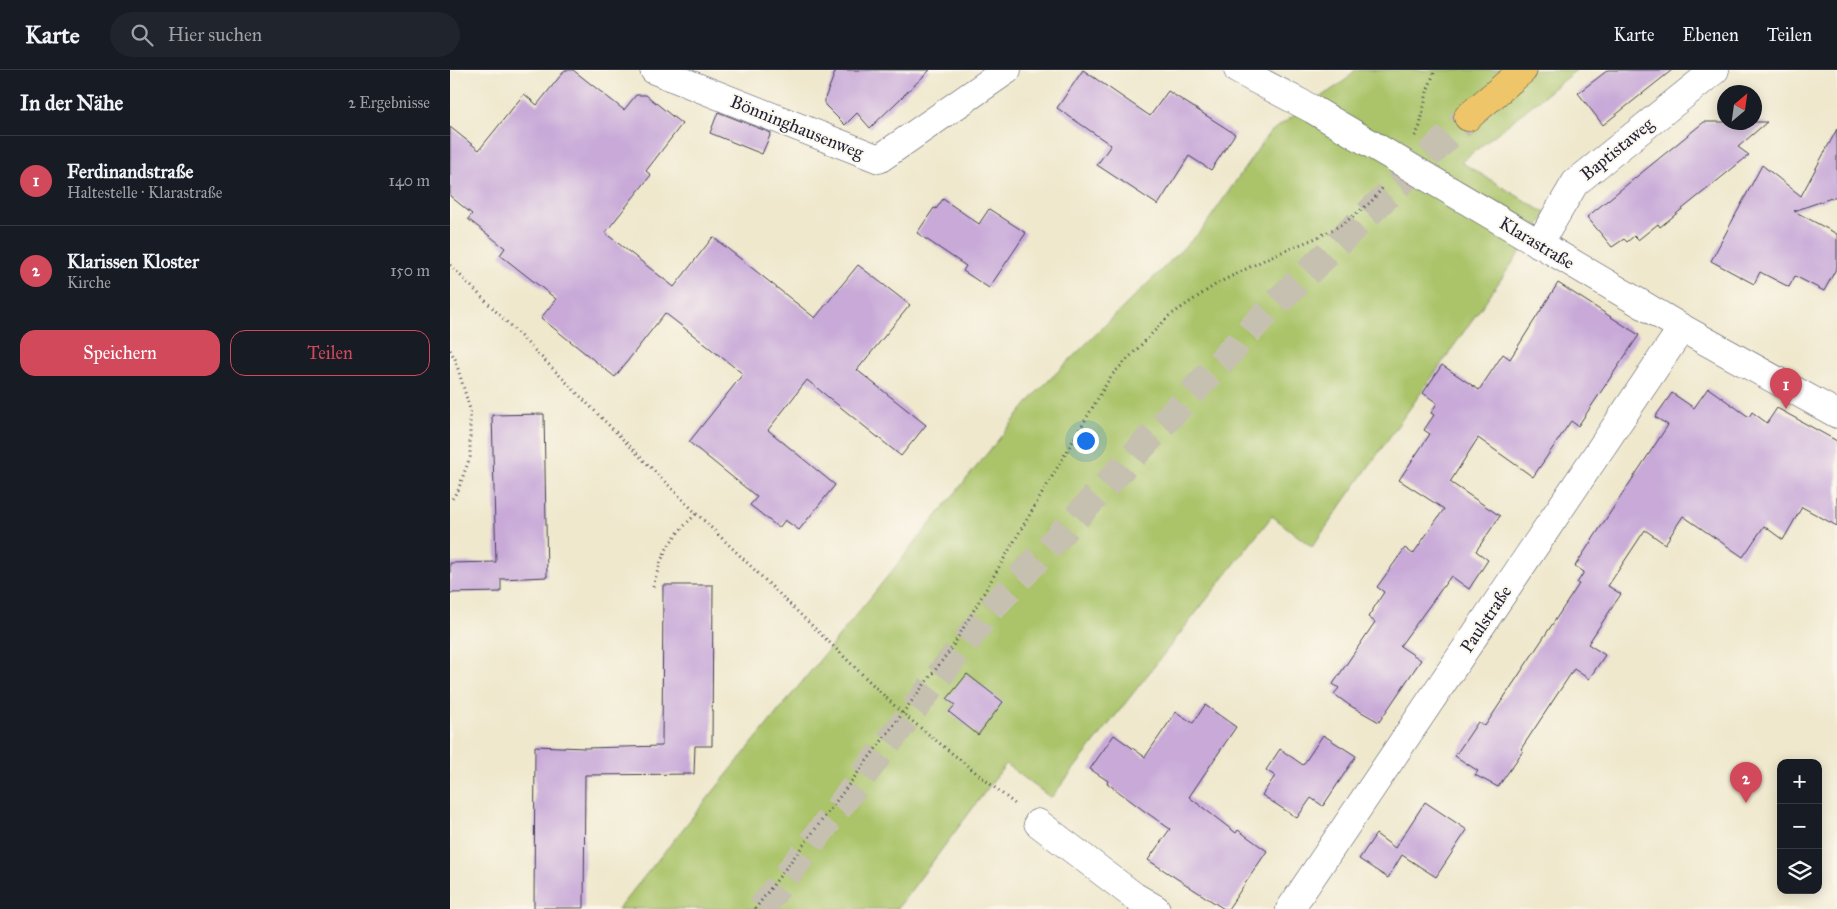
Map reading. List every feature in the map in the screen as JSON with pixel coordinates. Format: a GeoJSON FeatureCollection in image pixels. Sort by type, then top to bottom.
{"type":"FeatureCollection","features":[{"type":"Feature","properties":{"kind":"main road"},"geometry":{"type":"LineString","coordinates":[[1468,117],[1523,70]]}},
{"type":"Feature","properties":{"kind":"street","name":"Bönninghausenweg"},"geometry":{"type":"LineString","coordinates":[[654,70],[879,159],[1007,70]]}},
{"type":"Feature","properties":{"kind":"street","name":"Klarastraße"},"geometry":{"type":"LineString","coordinates":[[1238,70],[1312,110],[1682,328],[1837,414]]}},
{"type":"Feature","properties":{"kind":"street","name":"Baptistaweg"},"geometry":{"type":"LineString","coordinates":[[1539,244],[1574,183],[1715,70]]}},
{"type":"Feature","properties":{"kind":"street","name":"Paulstraße"},"geometry":{"type":"LineString","coordinates":[[1290,909],[1682,328]]}},
{"type":"Feature","properties":{"kind":"street"},"geometry":{"type":"LineString","coordinates":[[1038,823],[1134,896],[1156,909]]}},
{"type":"Feature","properties":{"kind":"path"},"geometry":{"type":"LineString","coordinates":[[755,909],[950,649],[1111,376],[1170,316],[1218,283],[1343,224],[1371,202],[1401,162],[1420,126],[1435,70]]}},
{"type":"Feature","properties":{"kind":"path"},"geometry":{"type":"LineString","coordinates":[[450,265],[696,513],[902,713],[1038,823]]}},
{"type":"Feature","properties":{"kind":"path"},"geometry":{"type":"LineString","coordinates":[[450,350],[455,358],[470,408],[470,457],[458,490],[450,502]]}},
{"type":"Feature","properties":{"kind":"path"},"geometry":{"type":"LineString","coordinates":[[654,587],[660,559],[675,534],[696,513]]}},
{"type":"Feature","properties":{"kind":"green space"},"geometry":{"type":"Polygon","coordinates":[[[1355,70],[1576,70],[1461,162],[1547,214],[1312,547],[1272,516],[1051,798],[1006,764],[897,909],[618,909],[1037,392],[1202,230],[1269,133],[1347,79],[1355,70]]]}},
{"type":"Feature","properties":{"kind":"building"},"geometry":{"type":"Polygon","coordinates":[[[565,70],[573,70],[624,110],[636,95],[646,95],[682,124],[646,171],[651,175],[605,233],[674,287],[713,237],[815,318],[858,265],[910,305],[857,370],[926,425],[901,456],[807,380],[768,430],[835,485],[799,530],[785,520],[779,528],[750,505],[757,497],[689,442],[743,374],[665,313],[615,377],[541,318],[556,299],[500,255],[505,248],[468,219],[472,214],[450,196],[450,127],[479,150],[524,94],[537,105],[565,70]]]}},
{"type":"Feature","properties":{"kind":"building"},"geometry":{"type":"Polygon","coordinates":[[[836,70],[930,70],[870,128],[857,113],[845,125],[825,105],[825,98],[836,70]]]}},
{"type":"Feature","properties":{"kind":"building"},"geometry":{"type":"Polygon","coordinates":[[[1083,70],[1150,116],[1168,91],[1235,134],[1211,170],[1189,156],[1158,205],[1097,165],[1111,145],[1057,108],[1083,70]]]}},
{"type":"Feature","properties":{"kind":"building"},"geometry":{"type":"Polygon","coordinates":[[[1608,70],[1672,70],[1603,125],[1578,93],[1608,70]]]}},
{"type":"Feature","properties":{"kind":"building"},"geometry":{"type":"Polygon","coordinates":[[[718,112],[771,133],[762,154],[710,133],[718,112]]]}},
{"type":"Feature","properties":{"kind":"building"},"geometry":{"type":"Polygon","coordinates":[[[1704,122],[1717,122],[1717,130],[1758,130],[1738,147],[1749,155],[1660,227],[1658,224],[1638,240],[1634,236],[1627,242],[1624,239],[1612,247],[1587,217],[1704,122]]]}},
{"type":"Feature","properties":{"kind":"building"},"geometry":{"type":"Polygon","coordinates":[[[1837,129],[1837,196],[1794,211],[1837,234],[1837,267],[1824,291],[1795,276],[1789,287],[1760,272],[1754,284],[1711,261],[1762,165],[1801,196],[1837,129]]]}},
{"type":"Feature","properties":{"kind":"building"},"geometry":{"type":"Polygon","coordinates":[[[943,199],[979,224],[989,209],[1026,233],[989,288],[963,271],[966,266],[917,233],[934,208],[936,209],[943,199]]]}},
{"type":"Feature","properties":{"kind":"building"},"geometry":{"type":"Polygon","coordinates":[[[1558,283],[1639,335],[1578,426],[1571,421],[1533,477],[1478,438],[1450,482],[1500,516],[1476,551],[1488,560],[1469,589],[1451,576],[1400,646],[1421,660],[1379,722],[1334,694],[1339,688],[1333,684],[1375,622],[1368,617],[1384,592],[1377,587],[1405,548],[1413,554],[1444,509],[1399,480],[1430,434],[1424,430],[1434,415],[1431,413],[1437,403],[1423,393],[1442,365],[1479,390],[1503,354],[1510,359],[1558,283]]]}},
{"type":"Feature","properties":{"kind":"building"},"geometry":{"type":"Polygon","coordinates":[[[1708,388],[1749,417],[1752,412],[1767,423],[1777,408],[1837,441],[1837,526],[1802,507],[1783,540],[1764,526],[1743,557],[1683,516],[1665,544],[1645,530],[1608,586],[1621,594],[1588,644],[1605,655],[1589,679],[1574,669],[1521,749],[1523,751],[1498,787],[1475,775],[1478,771],[1455,756],[1478,722],[1485,726],[1579,584],[1577,583],[1584,572],[1575,566],[1668,425],[1655,417],[1672,393],[1694,408],[1708,388]]]}},
{"type":"Feature","properties":{"kind":"building"},"geometry":{"type":"Polygon","coordinates":[[[544,414],[547,577],[501,579],[501,592],[450,593],[450,563],[496,562],[492,415],[544,414]]]}},
{"type":"Feature","properties":{"kind":"building"},"geometry":{"type":"Polygon","coordinates":[[[663,585],[713,585],[712,746],[695,746],[694,774],[585,775],[584,908],[534,908],[535,746],[585,748],[662,746],[663,585]]]}},
{"type":"Feature","properties":{"kind":"building"},"geometry":{"type":"Polygon","coordinates":[[[967,674],[1003,702],[978,735],[949,712],[955,705],[947,699],[967,674]]]}},
{"type":"Feature","properties":{"kind":"building"},"geometry":{"type":"Polygon","coordinates":[[[1205,705],[1236,727],[1189,797],[1236,833],[1238,830],[1267,851],[1228,909],[1224,909],[1148,860],[1170,829],[1090,769],[1114,735],[1145,757],[1176,712],[1193,723],[1205,705]]]}},
{"type":"Feature","properties":{"kind":"building"},"geometry":{"type":"Polygon","coordinates":[[[1323,735],[1356,756],[1323,806],[1311,798],[1297,818],[1262,795],[1275,776],[1266,770],[1280,749],[1303,765],[1323,735]]]}},
{"type":"Feature","properties":{"kind":"building"},"geometry":{"type":"Polygon","coordinates":[[[1425,802],[1467,830],[1436,877],[1402,855],[1388,878],[1359,859],[1376,834],[1395,848],[1425,802]]]}},
{"type":"Feature","properties":{"kind":"tunnel"},"geometry":{"type":"LineString","coordinates":[[761,909],[989,611],[1267,312],[1468,117]]}},
{"type":"Feature","properties":{"kind":"place","name":"Ferdinandstraße"},"geometry":{"type":"Point","coordinates":[1786,409]}},
{"type":"Feature","properties":{"kind":"place","name":"Klarissen Kloster"},"geometry":{"type":"Point","coordinates":[1746,803]}}]}
